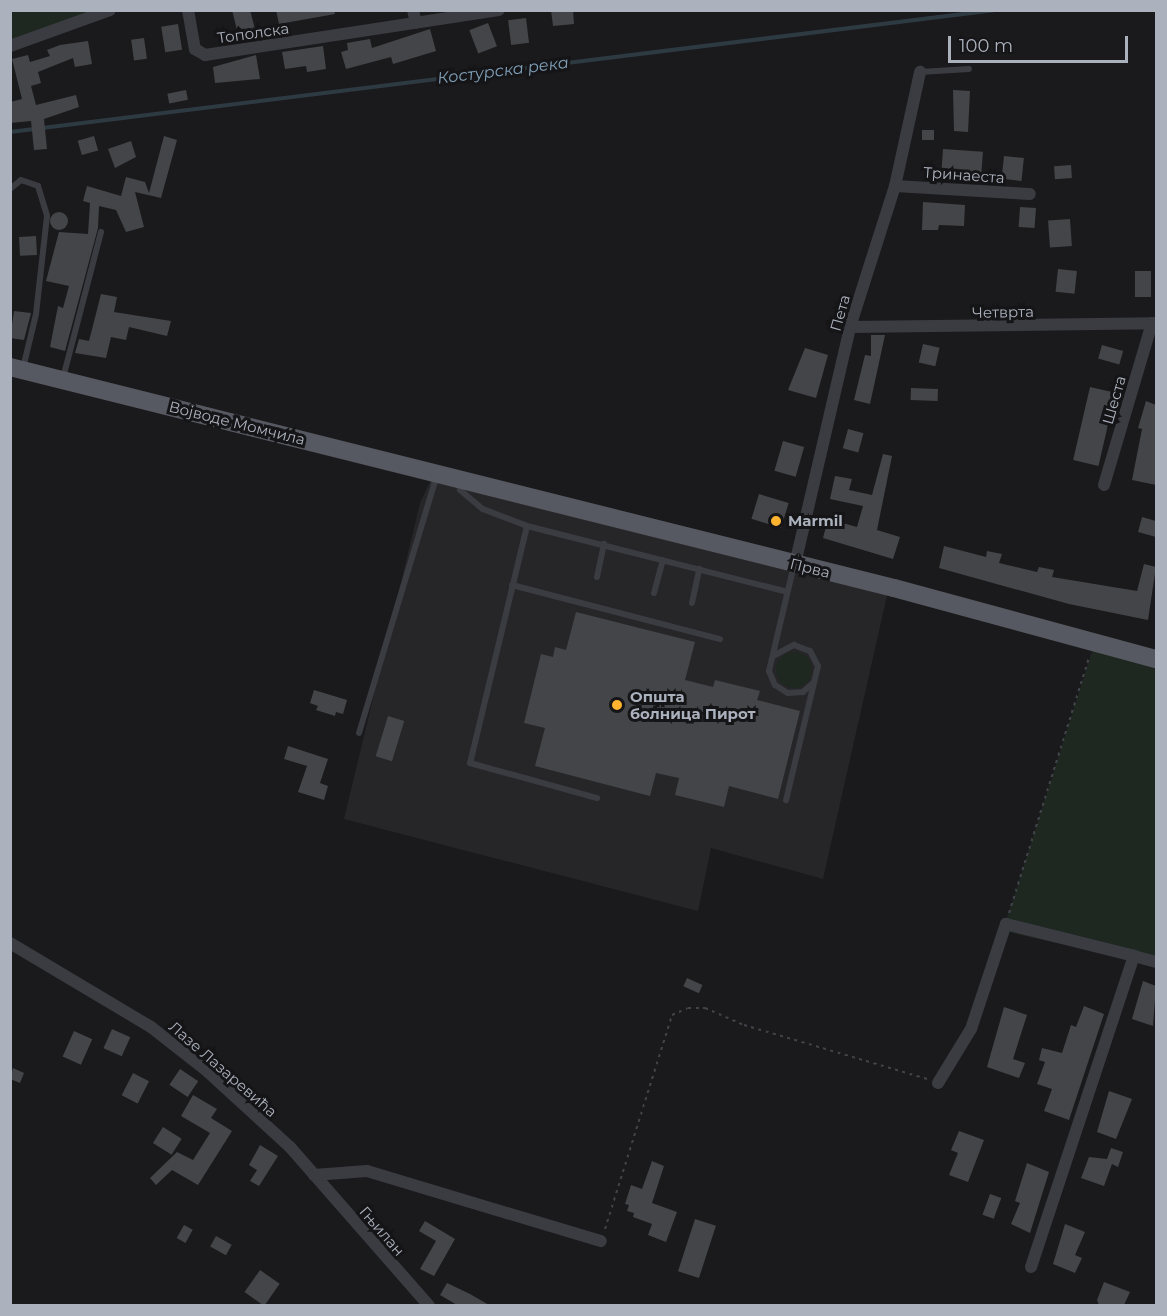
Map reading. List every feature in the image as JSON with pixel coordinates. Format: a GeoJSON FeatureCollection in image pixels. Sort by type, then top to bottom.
{"type":"FeatureCollection","features":[{"type":"Feature","properties":{"kind":"main road","name":"Војводе Момчила"},"geometry":{"type":"LineString","coordinates":[[17,368],[463,481]]}},
{"type":"Feature","properties":{"kind":"main road","name":"Прва"},"geometry":{"type":"LineString","coordinates":[[463,481],[795,564],[1156,659]]}},
{"type":"Feature","properties":{"kind":"street"},"geometry":{"type":"LineString","coordinates":[[10,46],[110,10]]}},
{"type":"Feature","properties":{"kind":"street","name":"Тополска"},"geometry":{"type":"LineString","coordinates":[[188,10],[195,49],[205,55],[499,10]]}},
{"type":"Feature","properties":{"kind":"street"},"geometry":{"type":"LineString","coordinates":[[412,10],[416,23]]}},
{"type":"Feature","properties":{"kind":"street","name":"Пета"},"geometry":{"type":"LineString","coordinates":[[795,564],[850,327],[895,186],[920,72]]}},
{"type":"Feature","properties":{"kind":"street","name":"Тринаеста"},"geometry":{"type":"LineString","coordinates":[[895,186],[1030,194]]}},
{"type":"Feature","properties":{"kind":"street","name":"Четврта"},"geometry":{"type":"LineString","coordinates":[[850,327],[1154,323]]}},
{"type":"Feature","properties":{"kind":"street","name":"Шеста"},"geometry":{"type":"LineString","coordinates":[[1104,484],[1154,323]]}},
{"type":"Feature","properties":{"kind":"street"},"geometry":{"type":"LineString","coordinates":[[938,1083],[971,1029],[1006,924],[1156,962]]}},
{"type":"Feature","properties":{"kind":"street","name":"Лазе Лазаревића"},"geometry":{"type":"LineString","coordinates":[[10,943],[152,1027],[207,1071],[314,1175]]}},
{"type":"Feature","properties":{"kind":"street"},"geometry":{"type":"LineString","coordinates":[[1031,1267],[1134,956]]}},
{"type":"Feature","properties":{"kind":"street"},"geometry":{"type":"LineString","coordinates":[[314,1175],[367,1171],[601,1240]]}},
{"type":"Feature","properties":{"kind":"street","name":"Гњилан"},"geometry":{"type":"LineString","coordinates":[[314,1175],[429,1305]]}},
{"type":"Feature","properties":{"kind":"lane"},"geometry":{"type":"LineString","coordinates":[[920,72],[969,69]]}},
{"type":"Feature","properties":{"kind":"lane"},"geometry":{"type":"LineString","coordinates":[[10,189],[21,180],[38,186],[47,216],[36,314],[17,368]]}},
{"type":"Feature","properties":{"kind":"lane"},"geometry":{"type":"LineString","coordinates":[[63,379],[101,231]]}},
{"type":"Feature","properties":{"kind":"lane"},"geometry":{"type":"LineString","coordinates":[[359,733],[437,475]]}},
{"type":"Feature","properties":{"kind":"lane"},"geometry":{"type":"LineString","coordinates":[[463,481],[460,490],[475,504],[527,526],[787,592]]}},
{"type":"Feature","properties":{"kind":"lane"},"geometry":{"type":"LineString","coordinates":[[527,526],[470,763],[597,798]]}},
{"type":"Feature","properties":{"kind":"lane"},"geometry":{"type":"LineString","coordinates":[[597,577],[604,544]]}},
{"type":"Feature","properties":{"kind":"lane"},"geometry":{"type":"LineString","coordinates":[[654,593],[663,560]]}},
{"type":"Feature","properties":{"kind":"lane"},"geometry":{"type":"LineString","coordinates":[[795,564],[773,656],[771,678],[781,690],[803,692],[815,682]]}},
{"type":"Feature","properties":{"kind":"lane"},"geometry":{"type":"LineString","coordinates":[[692,603],[699,569]]}},
{"type":"Feature","properties":{"kind":"lane"},"geometry":{"type":"LineString","coordinates":[[512,585],[720,639]]}},
{"type":"Feature","properties":{"kind":"lane"},"geometry":{"type":"LineString","coordinates":[[773,656],[794,645],[810,651],[818,666],[786,800]]}},
{"type":"Feature","properties":{"kind":"path"},"geometry":{"type":"LineString","coordinates":[[1006,924],[1094,643]]}},
{"type":"Feature","properties":{"kind":"path"},"geometry":{"type":"LineString","coordinates":[[601,1240],[672,1015],[688,1008],[705,1008],[744,1025],[938,1083]]}},
{"type":"Feature","properties":{"kind":"shaded area"},"geometry":{"type":"Polygon","coordinates":[[[11,11],[94,11],[11,41],[11,11]]]}},
{"type":"Feature","properties":{"kind":"shaded area","name":"Општа болница Пирот"},"geometry":{"type":"Polygon","coordinates":[[[433,475],[888,591],[823,879],[711,848],[698,911],[344,819],[420,503],[433,475]]]}},
{"type":"Feature","properties":{"kind":"shaded area"},"geometry":{"type":"Polygon","coordinates":[[[1095,642],[1156,656],[1156,965],[1003,931],[1095,642]]]}},
{"type":"Feature","properties":{"kind":"shaded area"},"geometry":{"type":"Polygon","coordinates":[[[794,652],[807,657],[812,670],[807,683],[794,688],[781,683],[776,670],[781,657],[794,652]]]}},
{"type":"Feature","properties":{"kind":"building"},"geometry":{"type":"Polygon","coordinates":[[[232,10],[250,10],[255,29],[238,34],[232,10]]]}},
{"type":"Feature","properties":{"kind":"building"},"geometry":{"type":"Polygon","coordinates":[[[276,10],[334,10],[335,14],[279,24],[276,10]]]}},
{"type":"Feature","properties":{"kind":"building"},"geometry":{"type":"Polygon","coordinates":[[[551,10],[573,10],[574,24],[553,26],[551,10]]]}},
{"type":"Feature","properties":{"kind":"building"},"geometry":{"type":"Polygon","coordinates":[[[526,18],[529,43],[511,45],[508,20],[526,18]]]}},
{"type":"Feature","properties":{"kind":"building"},"geometry":{"type":"Polygon","coordinates":[[[488,23],[497,46],[478,54],[469,30],[488,23]]]}},
{"type":"Feature","properties":{"kind":"building"},"geometry":{"type":"Polygon","coordinates":[[[178,24],[182,50],[165,52],[161,27],[178,24]]]}},
{"type":"Feature","properties":{"kind":"building"},"geometry":{"type":"Polygon","coordinates":[[[430,29],[436,51],[393,64],[391,57],[346,69],[341,52],[348,50],[347,43],[370,39],[372,48],[430,29]]]}},
{"type":"Feature","properties":{"kind":"building"},"geometry":{"type":"Polygon","coordinates":[[[144,38],[147,59],[134,61],[131,40],[144,38]]]}},
{"type":"Feature","properties":{"kind":"building"},"geometry":{"type":"Polygon","coordinates":[[[88,41],[92,64],[75,67],[73,58],[38,72],[41,83],[31,86],[36,105],[76,95],[79,107],[44,119],[47,149],[34,150],[31,121],[10,123],[10,102],[22,99],[12,59],[28,55],[30,62],[50,56],[47,50],[60,45],[88,41]]]}},
{"type":"Feature","properties":{"kind":"building"},"geometry":{"type":"Polygon","coordinates":[[[323,46],[326,69],[307,72],[306,66],[285,69],[282,52],[323,46]]]}},
{"type":"Feature","properties":{"kind":"building"},"geometry":{"type":"Polygon","coordinates":[[[256,55],[260,79],[215,83],[213,67],[256,55]]]}},
{"type":"Feature","properties":{"kind":"building"},"geometry":{"type":"Polygon","coordinates":[[[186,90],[188,100],[169,103],[167,94],[186,90]]]}},
{"type":"Feature","properties":{"kind":"building"},"geometry":{"type":"Polygon","coordinates":[[[953,90],[970,91],[968,132],[954,131],[953,90]]]}},
{"type":"Feature","properties":{"kind":"building"},"geometry":{"type":"Polygon","coordinates":[[[922,130],[934,130],[934,140],[922,140],[922,130]]]}},
{"type":"Feature","properties":{"kind":"building"},"geometry":{"type":"Polygon","coordinates":[[[94,136],[98,150],[82,155],[78,141],[94,136]]]}},
{"type":"Feature","properties":{"kind":"building"},"geometry":{"type":"Polygon","coordinates":[[[164,136],[177,140],[161,198],[135,192],[144,227],[126,232],[116,210],[99,206],[98,228],[65,351],[50,347],[58,306],[63,308],[69,286],[46,281],[59,232],[88,234],[90,203],[83,201],[87,186],[121,196],[126,177],[145,182],[149,193],[164,136]]]}},
{"type":"Feature","properties":{"kind":"building"},"geometry":{"type":"Polygon","coordinates":[[[131,141],[136,157],[115,168],[108,149],[131,141]]]}},
{"type":"Feature","properties":{"kind":"building"},"geometry":{"type":"Polygon","coordinates":[[[943,149],[983,152],[981,177],[941,174],[943,149]]]}},
{"type":"Feature","properties":{"kind":"building"},"geometry":{"type":"Polygon","coordinates":[[[1004,156],[1024,158],[1021,181],[1002,179],[1004,156]]]}},
{"type":"Feature","properties":{"kind":"building"},"geometry":{"type":"Polygon","coordinates":[[[1071,165],[1072,178],[1055,179],[1054,166],[1071,165]]]}},
{"type":"Feature","properties":{"kind":"building"},"geometry":{"type":"Polygon","coordinates":[[[923,202],[965,205],[964,226],[939,225],[938,230],[922,230],[923,202]]]}},
{"type":"Feature","properties":{"kind":"building"},"geometry":{"type":"Polygon","coordinates":[[[1020,207],[1036,208],[1035,228],[1019,227],[1020,207]]]}},
{"type":"Feature","properties":{"kind":"building"},"geometry":{"type":"Polygon","coordinates":[[[59,212],[65,215],[68,221],[65,227],[59,230],[53,227],[50,221],[53,215],[59,212]]]}},
{"type":"Feature","properties":{"kind":"building"},"geometry":{"type":"Polygon","coordinates":[[[1070,219],[1072,246],[1050,247],[1048,221],[1070,219]]]}},
{"type":"Feature","properties":{"kind":"building"},"geometry":{"type":"Polygon","coordinates":[[[36,236],[37,255],[20,256],[19,237],[36,236]]]}},
{"type":"Feature","properties":{"kind":"building"},"geometry":{"type":"Polygon","coordinates":[[[1058,269],[1077,271],[1074,294],[1056,292],[1058,269]]]}},
{"type":"Feature","properties":{"kind":"building"},"geometry":{"type":"Polygon","coordinates":[[[1135,271],[1151,271],[1151,297],[1135,297],[1135,271]]]}},
{"type":"Feature","properties":{"kind":"building"},"geometry":{"type":"Polygon","coordinates":[[[101,294],[117,297],[114,312],[171,321],[167,336],[129,327],[126,340],[111,337],[106,358],[75,353],[79,339],[89,341],[101,294]]]}},
{"type":"Feature","properties":{"kind":"building"},"geometry":{"type":"Polygon","coordinates":[[[14,311],[31,313],[24,340],[10,338],[14,311]]]}},
{"type":"Feature","properties":{"kind":"building"},"geometry":{"type":"Polygon","coordinates":[[[871,335],[885,335],[870,404],[854,400],[865,355],[871,356],[871,335]]]}},
{"type":"Feature","properties":{"kind":"building"},"geometry":{"type":"Polygon","coordinates":[[[923,344],[940,348],[935,366],[919,363],[923,344]]]}},
{"type":"Feature","properties":{"kind":"building"},"geometry":{"type":"Polygon","coordinates":[[[1102,345],[1123,351],[1119,365],[1098,358],[1102,345]]]}},
{"type":"Feature","properties":{"kind":"building"},"geometry":{"type":"Polygon","coordinates":[[[805,348],[828,355],[816,398],[788,390],[805,348]]]}},
{"type":"Feature","properties":{"kind":"building"},"geometry":{"type":"Polygon","coordinates":[[[1090,387],[1115,393],[1098,466],[1073,460],[1090,387]]]}},
{"type":"Feature","properties":{"kind":"building"},"geometry":{"type":"Polygon","coordinates":[[[911,388],[938,389],[938,401],[911,400],[911,388]]]}},
{"type":"Feature","properties":{"kind":"building"},"geometry":{"type":"Polygon","coordinates":[[[1146,401],[1156,405],[1156,485],[1132,480],[1142,429],[1138,428],[1146,401]]]}},
{"type":"Feature","properties":{"kind":"building"},"geometry":{"type":"Polygon","coordinates":[[[848,429],[863,433],[858,452],[843,448],[848,429]]]}},
{"type":"Feature","properties":{"kind":"building"},"geometry":{"type":"Polygon","coordinates":[[[783,441],[804,447],[796,477],[774,471],[783,441]]]}},
{"type":"Feature","properties":{"kind":"building"},"geometry":{"type":"Polygon","coordinates":[[[883,454],[892,456],[877,530],[900,537],[893,559],[823,538],[828,519],[857,527],[863,506],[830,499],[835,476],[852,479],[849,490],[872,495],[883,454]]]}},
{"type":"Feature","properties":{"kind":"building"},"geometry":{"type":"Polygon","coordinates":[[[759,494],[789,503],[781,528],[751,519],[759,494]]]}},
{"type":"Feature","properties":{"kind":"building"},"geometry":{"type":"Polygon","coordinates":[[[1142,517],[1156,521],[1156,537],[1138,532],[1142,517]]]}},
{"type":"Feature","properties":{"kind":"building"},"geometry":{"type":"Polygon","coordinates":[[[944,546],[986,557],[987,551],[1002,554],[999,563],[1037,572],[1039,567],[1054,570],[1052,577],[1137,591],[1144,564],[1156,567],[1148,620],[1069,604],[939,568],[944,546]]]}},
{"type":"Feature","properties":{"kind":"building"},"geometry":{"type":"Polygon","coordinates":[[[576,612],[695,642],[685,680],[713,687],[715,680],[760,691],[757,700],[800,711],[778,799],[729,786],[724,807],[675,795],[679,778],[656,773],[650,796],[535,766],[545,728],[524,723],[541,654],[553,657],[555,647],[566,650],[576,612]]]}},
{"type":"Feature","properties":{"kind":"building"},"geometry":{"type":"Polygon","coordinates":[[[314,690],[347,700],[343,714],[336,712],[335,716],[316,710],[318,706],[310,703],[314,690]]]}},
{"type":"Feature","properties":{"kind":"building"},"geometry":{"type":"Polygon","coordinates":[[[388,716],[404,721],[392,761],[376,756],[388,716]]]}},
{"type":"Feature","properties":{"kind":"building"},"geometry":{"type":"Polygon","coordinates":[[[288,746],[328,759],[320,783],[328,786],[324,800],[298,792],[307,766],[284,759],[288,746]]]}},
{"type":"Feature","properties":{"kind":"building"},"geometry":{"type":"Polygon","coordinates":[[[687,978],[703,985],[699,993],[683,986],[687,978]]]}},
{"type":"Feature","properties":{"kind":"building"},"geometry":{"type":"Polygon","coordinates":[[[1143,981],[1156,986],[1153,1026],[1132,1019],[1143,981]]]}},
{"type":"Feature","properties":{"kind":"building"},"geometry":{"type":"Polygon","coordinates":[[[1084,1006],[1104,1014],[1069,1120],[1044,1111],[1052,1089],[1037,1084],[1045,1062],[1039,1060],[1042,1048],[1062,1053],[1071,1025],[1076,1027],[1084,1006]]]}},
{"type":"Feature","properties":{"kind":"building"},"geometry":{"type":"Polygon","coordinates":[[[1004,1007],[1027,1015],[1013,1059],[1025,1063],[1019,1078],[987,1067],[1004,1007]]]}},
{"type":"Feature","properties":{"kind":"building"},"geometry":{"type":"Polygon","coordinates":[[[112,1029],[130,1037],[122,1056],[103,1048],[112,1029]]]}},
{"type":"Feature","properties":{"kind":"building"},"geometry":{"type":"Polygon","coordinates":[[[74,1031],[92,1039],[81,1065],[63,1057],[74,1031]]]}},
{"type":"Feature","properties":{"kind":"building"},"geometry":{"type":"Polygon","coordinates":[[[13,1068],[24,1073],[20,1083],[10,1079],[13,1068]]]}},
{"type":"Feature","properties":{"kind":"building"},"geometry":{"type":"Polygon","coordinates":[[[180,1069],[198,1081],[188,1097],[169,1085],[180,1069]]]}},
{"type":"Feature","properties":{"kind":"building"},"geometry":{"type":"Polygon","coordinates":[[[133,1073],[149,1081],[138,1103],[122,1095],[133,1073]]]}},
{"type":"Feature","properties":{"kind":"building"},"geometry":{"type":"Polygon","coordinates":[[[1109,1091],[1132,1099],[1116,1139],[1097,1132],[1109,1091]]]}},
{"type":"Feature","properties":{"kind":"building"},"geometry":{"type":"Polygon","coordinates":[[[193,1095],[217,1109],[211,1118],[232,1131],[198,1185],[172,1170],[156,1185],[150,1178],[177,1152],[193,1160],[210,1133],[181,1116],[193,1095]]]}},
{"type":"Feature","properties":{"kind":"building"},"geometry":{"type":"Polygon","coordinates":[[[163,1127],[182,1139],[172,1155],[153,1143],[163,1127]]]}},
{"type":"Feature","properties":{"kind":"building"},"geometry":{"type":"Polygon","coordinates":[[[959,1131],[984,1140],[968,1182],[949,1175],[958,1153],[951,1150],[959,1131]]]}},
{"type":"Feature","properties":{"kind":"building"},"geometry":{"type":"Polygon","coordinates":[[[260,1145],[278,1156],[259,1186],[250,1181],[257,1170],[249,1165],[260,1145]]]}},
{"type":"Feature","properties":{"kind":"building"},"geometry":{"type":"Polygon","coordinates":[[[1111,1148],[1123,1152],[1118,1167],[1112,1164],[1104,1186],[1081,1178],[1089,1157],[1107,1159],[1111,1148]]]}},
{"type":"Feature","properties":{"kind":"building"},"geometry":{"type":"Polygon","coordinates":[[[652,1161],[664,1166],[652,1203],[677,1212],[666,1242],[648,1235],[652,1224],[633,1217],[634,1213],[627,1211],[629,1205],[625,1204],[631,1185],[642,1189],[652,1161]]]}},
{"type":"Feature","properties":{"kind":"building"},"geometry":{"type":"Polygon","coordinates":[[[1027,1163],[1049,1172],[1030,1233],[1011,1224],[1020,1203],[1015,1201],[1027,1163]]]}},
{"type":"Feature","properties":{"kind":"building"},"geometry":{"type":"Polygon","coordinates":[[[990,1194],[1001,1198],[994,1219],[982,1215],[990,1194]]]}},
{"type":"Feature","properties":{"kind":"building"},"geometry":{"type":"Polygon","coordinates":[[[695,1219],[716,1226],[699,1278],[678,1271],[695,1219]]]}},
{"type":"Feature","properties":{"kind":"building"},"geometry":{"type":"Polygon","coordinates":[[[425,1221],[455,1239],[434,1276],[420,1269],[436,1241],[419,1231],[425,1221]]]}},
{"type":"Feature","properties":{"kind":"building"},"geometry":{"type":"Polygon","coordinates":[[[1065,1224],[1085,1232],[1075,1255],[1082,1258],[1075,1273],[1053,1264],[1065,1224]]]}},
{"type":"Feature","properties":{"kind":"building"},"geometry":{"type":"Polygon","coordinates":[[[184,1225],[193,1230],[185,1243],[177,1238],[184,1225]]]}},
{"type":"Feature","properties":{"kind":"building"},"geometry":{"type":"Polygon","coordinates":[[[216,1236],[232,1245],[226,1255],[210,1246],[216,1236]]]}},
{"type":"Feature","properties":{"kind":"building"},"geometry":{"type":"Polygon","coordinates":[[[260,1270],[280,1284],[264,1306],[245,1292],[260,1270]]]}},
{"type":"Feature","properties":{"kind":"building"},"geometry":{"type":"Polygon","coordinates":[[[1104,1282],[1130,1292],[1124,1305],[1099,1305],[1097,1300],[1104,1282]]]}},
{"type":"Feature","properties":{"kind":"building"},"geometry":{"type":"Polygon","coordinates":[[[447,1283],[489,1305],[457,1305],[440,1295],[447,1283]]]}},
{"type":"Feature","properties":{"kind":"waterway","name":"Костурска река"},"geometry":{"type":"LineString","coordinates":[[10,132],[995,10]]}},
{"type":"Feature","properties":{"kind":"place","name":"Marmil"},"geometry":{"type":"Point","coordinates":[776,521]}},
{"type":"Feature","properties":{"kind":"place","name":"Општа болница Пирот"},"geometry":{"type":"Point","coordinates":[617,705]}}]}
